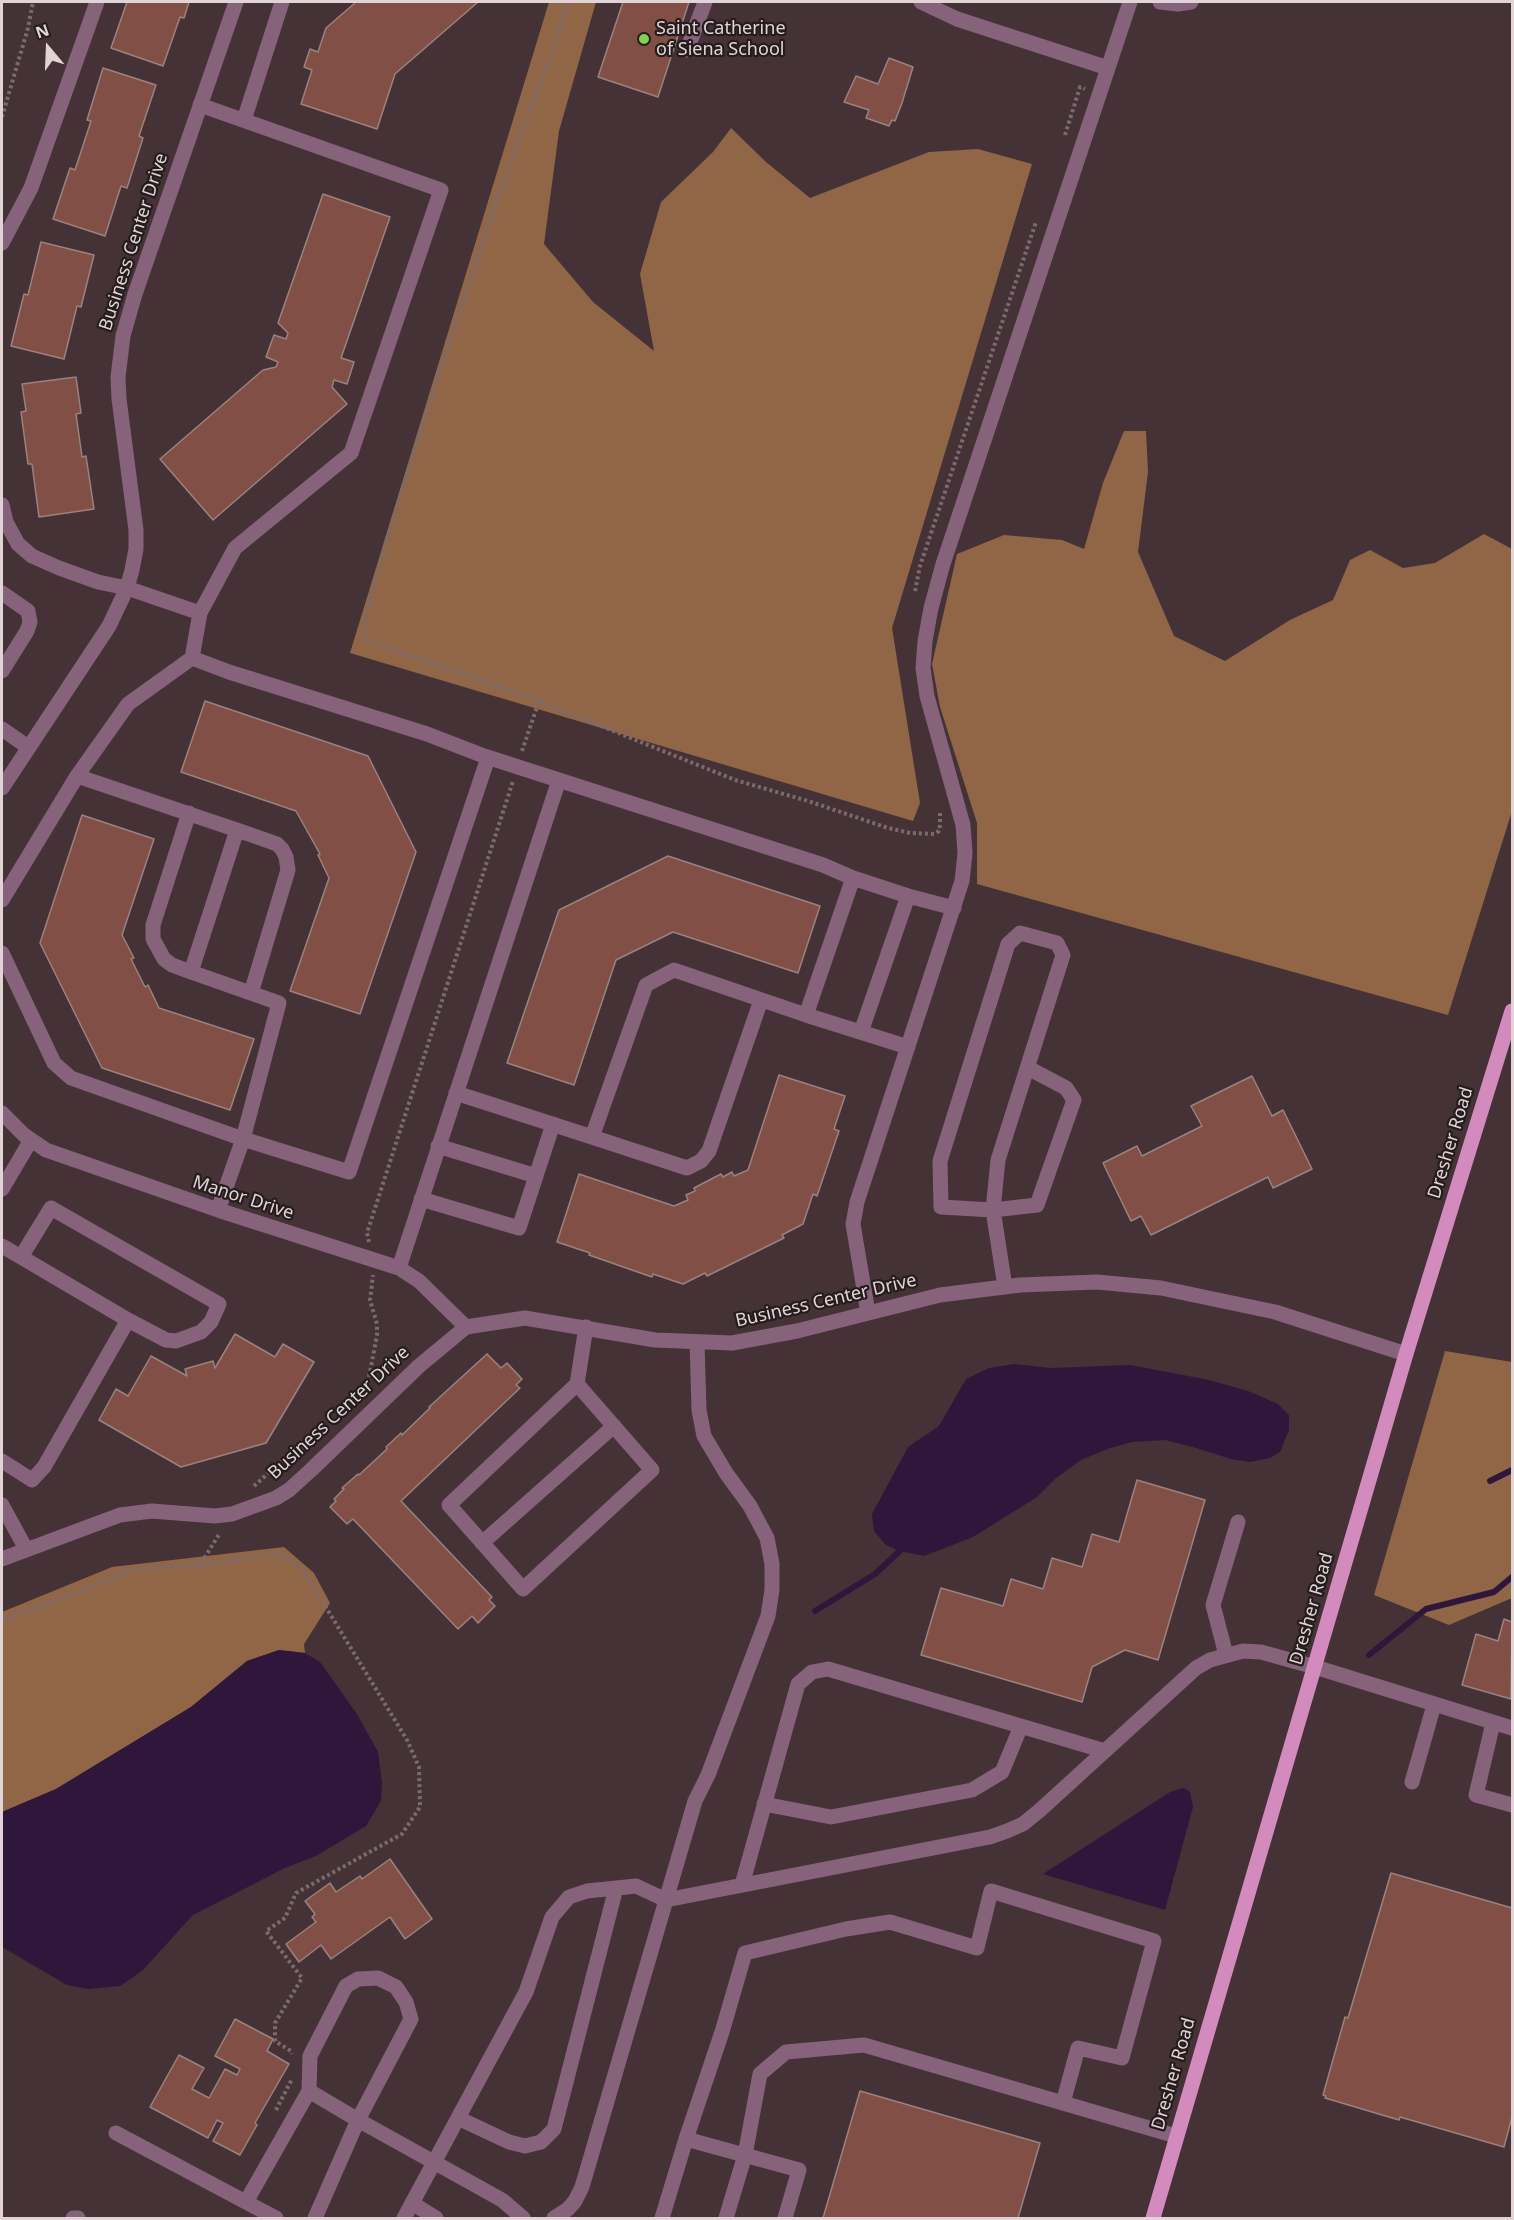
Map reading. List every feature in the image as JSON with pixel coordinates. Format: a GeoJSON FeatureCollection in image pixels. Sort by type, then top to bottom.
{"type":"FeatureCollection","features":[{"type":"Feature","properties":{"kind":"main road","name":"Dresher Road"},"geometry":{"type":"LineString","coordinates":[[1153,2218],[1406,1354],[1512,1011]]}},
{"type":"Feature","properties":{"kind":"street"},"geometry":{"type":"LineString","coordinates":[[2,243],[31,188],[97,2]]}},
{"type":"Feature","properties":{"kind":"street","name":"Business Center Drive"},"geometry":{"type":"LineString","coordinates":[[2,788],[109,626],[127,588],[136,549],[136,530],[119,399],[118,378],[123,336],[128,315],[236,2]]}},
{"type":"Feature","properties":{"kind":"street"},"geometry":{"type":"LineString","coordinates":[[244,120],[282,2]]}},
{"type":"Feature","properties":{"kind":"street"},"geometry":{"type":"LineString","coordinates":[[687,50],[705,2]]}},
{"type":"Feature","properties":{"kind":"street"},"geometry":{"type":"LineString","coordinates":[[921,2],[957,19],[1108,68]]}},
{"type":"Feature","properties":{"kind":"street"},"geometry":{"type":"LineString","coordinates":[[868,1313],[853,1224],[857,1203],[954,908],[962,881],[965,853],[963,825],[927,696],[923,668],[925,641],[943,564],[1130,2]]}},
{"type":"Feature","properties":{"kind":"street"},"geometry":{"type":"LineString","coordinates":[[1160,2],[1178,4],[1191,2]]}},
{"type":"Feature","properties":{"kind":"street"},"geometry":{"type":"LineString","coordinates":[[2,900],[77,776],[128,704],[192,658],[200,613],[235,548],[351,453],[441,190],[200,105]]}},
{"type":"Feature","properties":{"kind":"street"},"geometry":{"type":"LineString","coordinates":[[2,505],[6,522],[18,544],[32,556],[88,579],[127,588],[200,613]]}},
{"type":"Feature","properties":{"kind":"street"},"geometry":{"type":"LineString","coordinates":[[2,593],[28,610],[30,622],[27,632],[3,666]]}},
{"type":"Feature","properties":{"kind":"street"},"geometry":{"type":"LineString","coordinates":[[192,658],[229,672],[427,734],[488,758],[823,865],[853,878],[954,908]]}},
{"type":"Feature","properties":{"kind":"street"},"geometry":{"type":"LineString","coordinates":[[2,729],[28,747]]}},
{"type":"Feature","properties":{"kind":"street"},"geometry":{"type":"LineString","coordinates":[[2,953],[54,1063],[71,1077],[243,1139],[349,1172],[488,758]]}},
{"type":"Feature","properties":{"kind":"street"},"geometry":{"type":"LineString","coordinates":[[77,776],[277,844],[282,849],[288,870],[251,993]]}},
{"type":"Feature","properties":{"kind":"street"},"geometry":{"type":"LineString","coordinates":[[399,1268],[559,780]]}},
{"type":"Feature","properties":{"kind":"street"},"geometry":{"type":"LineString","coordinates":[[189,813],[153,925],[153,939],[164,958],[172,965],[279,1003],[243,1139],[218,1210]]}},
{"type":"Feature","properties":{"kind":"street"},"geometry":{"type":"LineString","coordinates":[[191,972],[237,830]]}},
{"type":"Feature","properties":{"kind":"street"},"geometry":{"type":"LineString","coordinates":[[806,1015],[853,878]]}},
{"type":"Feature","properties":{"kind":"street"},"geometry":{"type":"LineString","coordinates":[[861,1032],[908,896]]}},
{"type":"Feature","properties":{"kind":"street"},"geometry":{"type":"LineString","coordinates":[[1005,1287],[993,1210],[998,1160],[1063,956],[1057,943],[1020,933],[1008,944],[940,1161],[940,1207],[993,1210],[1037,1205],[1074,1100],[1066,1088],[1028,1068]]}},
{"type":"Feature","properties":{"kind":"street"},"geometry":{"type":"LineString","coordinates":[[592,1137],[646,985],[674,970],[908,1047]]}},
{"type":"Feature","properties":{"kind":"street"},"geometry":{"type":"LineString","coordinates":[[456,1093],[687,1168],[701,1161],[709,1151],[761,1000]]}},
{"type":"Feature","properties":{"kind":"street","name":"Manor Drive"},"geometry":{"type":"LineString","coordinates":[[2,1113],[31,1140],[46,1150],[218,1210],[399,1268],[419,1281],[466,1327]]}},
{"type":"Feature","properties":{"kind":"street"},"geometry":{"type":"LineString","coordinates":[[421,1199],[519,1228],[553,1124]]}},
{"type":"Feature","properties":{"kind":"street"},"geometry":{"type":"LineString","coordinates":[[2,1188],[31,1140]]}},
{"type":"Feature","properties":{"kind":"street"},"geometry":{"type":"LineString","coordinates":[[438,1146],[536,1176]]}},
{"type":"Feature","properties":{"kind":"street"},"geometry":{"type":"LineString","coordinates":[[2,1246],[128,1320],[166,1340],[176,1341],[201,1332],[211,1322],[219,1304],[51,1208],[21,1257]]}},
{"type":"Feature","properties":{"kind":"street","name":"Business Center Drive"},"geometry":{"type":"LineString","coordinates":[[2,1559],[120,1515],[152,1511],[215,1516],[232,1514],[262,1504],[289,1490],[419,1366],[466,1327],[525,1318],[655,1340],[732,1343],[939,1295],[1005,1287],[1097,1282],[1161,1288],[1275,1312],[1406,1354]]}},
{"type":"Feature","properties":{"kind":"street"},"geometry":{"type":"LineString","coordinates":[[2,1461],[32,1480],[44,1467],[128,1320]]}},
{"type":"Feature","properties":{"kind":"street"},"geometry":{"type":"LineString","coordinates":[[577,1384],[652,1470],[523,1589],[449,1505],[577,1384],[586,1327]]}},
{"type":"Feature","properties":{"kind":"street"},"geometry":{"type":"LineString","coordinates":[[554,2218],[568,2209],[582,2187],[695,1801],[708,1775],[768,1617],[772,1590],[772,1564],[767,1538],[750,1506],[726,1473],[705,1436],[699,1410],[698,1342]]}},
{"type":"Feature","properties":{"kind":"street"},"geometry":{"type":"LineString","coordinates":[[482,1543],[614,1426]]}},
{"type":"Feature","properties":{"kind":"street"},"geometry":{"type":"LineString","coordinates":[[2,1505],[26,1549]]}},
{"type":"Feature","properties":{"kind":"street"},"geometry":{"type":"LineString","coordinates":[[1226,1655],[1213,1605],[1238,1522]]}},
{"type":"Feature","properties":{"kind":"street"},"geometry":{"type":"LineString","coordinates":[[404,2218],[526,1992],[552,1917],[569,1898],[587,1891],[636,1886],[666,1900],[990,1837],[1007,1831],[1023,1824],[1039,1811],[1196,1668],[1226,1655],[1243,1651],[1261,1652],[1315,1667],[1512,1728]]}},
{"type":"Feature","properties":{"kind":"street"},"geometry":{"type":"LineString","coordinates":[[742,1885],[798,1684],[812,1672],[828,1669],[1105,1751]]}},
{"type":"Feature","properties":{"kind":"street"},"geometry":{"type":"LineString","coordinates":[[1412,1782],[1434,1705]]}},
{"type":"Feature","properties":{"kind":"street"},"geometry":{"type":"LineString","coordinates":[[1493,1723],[1476,1795],[1512,1805]]}},
{"type":"Feature","properties":{"kind":"street"},"geometry":{"type":"LineString","coordinates":[[764,1804],[831,1817],[972,1790],[1002,1772],[1021,1726]]}},
{"type":"Feature","properties":{"kind":"street"},"geometry":{"type":"LineString","coordinates":[[458,2118],[509,2142],[525,2146],[541,2142],[554,2129],[616,1888]]}},
{"type":"Feature","properties":{"kind":"street"},"geometry":{"type":"LineString","coordinates":[[662,2218],[745,1953],[846,1929],[890,1922],[977,1948],[991,1891],[1154,1941],[1122,2058],[1078,2049],[1063,2103]]}},
{"type":"Feature","properties":{"kind":"street"},"geometry":{"type":"LineString","coordinates":[[246,2202],[309,2091],[310,2056],[346,1986],[358,1979],[378,1978],[396,1987],[406,2002],[411,2019],[358,2120],[315,2218]]}},
{"type":"Feature","properties":{"kind":"street"},"geometry":{"type":"LineString","coordinates":[[726,2218],[745,2155],[760,2074],[786,2052],[864,2045],[1176,2136]]}},
{"type":"Feature","properties":{"kind":"street"},"geometry":{"type":"LineString","coordinates":[[309,2091],[502,2200],[523,2218]]}},
{"type":"Feature","properties":{"kind":"street"},"geometry":{"type":"LineString","coordinates":[[116,2133],[276,2218]]}},
{"type":"Feature","properties":{"kind":"street"},"geometry":{"type":"LineString","coordinates":[[686,2139],[799,2170],[785,2218]]}},
{"type":"Feature","properties":{"kind":"street"},"geometry":{"type":"LineString","coordinates":[[412,2203],[436,2218]]}},
{"type":"Feature","properties":{"kind":"street"},"geometry":{"type":"LineString","coordinates":[[73,2218],[78,2218]]}},
{"type":"Feature","properties":{"kind":"path"},"geometry":{"type":"LineString","coordinates":[[2,117],[28,28],[33,2]]}},
{"type":"Feature","properties":{"kind":"path"},"geometry":{"type":"LineString","coordinates":[[568,2],[501,189],[424,420],[386,542],[364,623],[365,635],[368,641],[539,701],[735,780],[808,801],[888,828],[910,833],[934,834],[939,831],[939,808]]}},
{"type":"Feature","properties":{"kind":"path"},"geometry":{"type":"LineString","coordinates":[[1062,145],[1080,87],[1100,93]]}},
{"type":"Feature","properties":{"kind":"path"},"geometry":{"type":"LineString","coordinates":[[914,598],[920,566],[1038,216]]}},
{"type":"Feature","properties":{"kind":"path"},"geometry":{"type":"LineString","coordinates":[[357,1402],[367,1388],[377,1335],[377,1324],[370,1300],[374,1261],[367,1233],[539,701]]}},
{"type":"Feature","properties":{"kind":"path"},"geometry":{"type":"LineString","coordinates":[[251,1488],[289,1455],[314,1443]]}},
{"type":"Feature","properties":{"kind":"path"},"geometry":{"type":"LineString","coordinates":[[200,1565],[232,1514]]}},
{"type":"Feature","properties":{"kind":"path"},"geometry":{"type":"LineString","coordinates":[[2,1621],[131,1571],[156,1567],[200,1565],[280,1554],[302,1568],[408,1740],[419,1767],[420,1807],[402,1834],[297,1893],[285,1918],[266,1931],[302,1978],[275,2023],[275,2041],[291,2051],[292,2059]]}},
{"type":"Feature","properties":{"kind":"path"},"geometry":{"type":"LineString","coordinates":[[289,2126],[273,2116],[294,2076]]}},
{"type":"Feature","properties":{"kind":"shaded area"},"geometry":{"type":"Polygon","coordinates":[[[549,2],[596,2],[559,131],[544,244],[593,302],[654,351],[640,274],[661,202],[713,152],[731,128],[766,162],[810,198],[929,152],[978,149],[1032,164],[892,628],[920,803],[913,821],[350,653],[549,2]]]}},
{"type":"Feature","properties":{"kind":"shaded area"},"geometry":{"type":"Polygon","coordinates":[[[1124,431],[1146,431],[1148,472],[1138,552],[1174,636],[1225,661],[1290,620],[1333,600],[1350,560],[1370,550],[1403,568],[1435,563],[1484,534],[1512,549],[1512,811],[1448,1015],[977,884],[977,823],[940,707],[932,664],[957,554],[1004,535],[1062,540],[1084,549],[1103,483],[1124,431]]]}},
{"type":"Feature","properties":{"kind":"shaded area"},"geometry":{"type":"Polygon","coordinates":[[[1445,1351],[1512,1362],[1512,1598],[1449,1625],[1374,1595],[1445,1351]]]}},
{"type":"Feature","properties":{"kind":"shaded area"},"geometry":{"type":"Polygon","coordinates":[[[1014,1364],[1051,1368],[1130,1365],[1209,1380],[1248,1391],[1278,1404],[1289,1415],[1289,1430],[1280,1452],[1270,1458],[1250,1462],[1231,1459],[1165,1440],[1132,1442],[1110,1448],[1081,1460],[1055,1479],[1037,1497],[973,1537],[924,1556],[899,1551],[886,1545],[874,1531],[872,1514],[908,1447],[939,1426],[966,1379],[989,1368],[1014,1364]]]}},
{"type":"Feature","properties":{"kind":"shaded area"},"geometry":{"type":"Polygon","coordinates":[[[284,1547],[314,1573],[330,1603],[304,1644],[305,1653],[279,1650],[247,1661],[191,1707],[56,1789],[2,1812],[2,1612],[112,1567],[284,1547]]]}},
{"type":"Feature","properties":{"kind":"shaded area"},"geometry":{"type":"Polygon","coordinates":[[[279,1650],[305,1653],[320,1662],[357,1714],[378,1752],[382,1783],[381,1801],[366,1826],[316,1856],[285,1868],[193,1915],[142,1971],[120,1986],[88,1989],[67,1985],[2,1947],[2,1812],[56,1789],[191,1707],[247,1661],[279,1650]]]}},
{"type":"Feature","properties":{"kind":"shaded area"},"geometry":{"type":"Polygon","coordinates":[[[1182,1788],[1190,1792],[1193,1807],[1165,1910],[1043,1874],[1170,1792],[1182,1788]]]}},
{"type":"Feature","properties":{"kind":"building"},"geometry":{"type":"Polygon","coordinates":[[[127,2],[189,2],[184,18],[180,17],[163,66],[111,48],[127,2]]]}},
{"type":"Feature","properties":{"kind":"building"},"geometry":{"type":"Polygon","coordinates":[[[356,2],[478,2],[395,74],[377,129],[301,104],[312,70],[304,67],[310,49],[318,52],[326,28],[356,2]]]}},
{"type":"Feature","properties":{"kind":"building","name":"Saint Catherine of Siena School"},"geometry":{"type":"Polygon","coordinates":[[[623,2],[689,2],[658,97],[598,77],[623,2]]]}},
{"type":"Feature","properties":{"kind":"building"},"geometry":{"type":"Polygon","coordinates":[[[889,58],[913,67],[895,121],[892,120],[889,126],[866,118],[869,110],[844,102],[856,76],[878,84],[889,58]]]}},
{"type":"Feature","properties":{"kind":"building"},"geometry":{"type":"Polygon","coordinates":[[[103,68],[156,85],[139,136],[143,138],[127,188],[121,186],[105,236],[53,219],[70,168],[75,170],[91,121],[87,120],[103,68]]]}},
{"type":"Feature","properties":{"kind":"building"},"geometry":{"type":"Polygon","coordinates":[[[323,194],[390,217],[341,358],[354,362],[347,384],[334,380],[332,387],[347,404],[213,520],[160,459],[263,370],[276,367],[278,362],[266,357],[274,335],[286,339],[288,333],[278,323],[323,194]]]}},
{"type":"Feature","properties":{"kind":"building"},"geometry":{"type":"Polygon","coordinates":[[[41,242],[94,255],[81,307],[77,306],[64,359],[11,346],[24,294],[28,295],[41,242]]]}},
{"type":"Feature","properties":{"kind":"building"},"geometry":{"type":"Polygon","coordinates":[[[76,377],[81,413],[76,414],[82,457],[86,456],[94,509],[39,517],[32,464],[28,464],[21,412],[26,411],[22,384],[76,377]]]}},
{"type":"Feature","properties":{"kind":"building"},"geometry":{"type":"Polygon","coordinates":[[[205,701],[368,756],[416,852],[360,1014],[290,991],[329,878],[318,855],[320,854],[296,811],[181,772],[205,701]]]}},
{"type":"Feature","properties":{"kind":"building"},"geometry":{"type":"Polygon","coordinates":[[[82,815],[154,839],[122,935],[145,987],[148,985],[159,1008],[254,1039],[230,1110],[102,1068],[40,943],[82,815]]]}},
{"type":"Feature","properties":{"kind":"building"},"geometry":{"type":"Polygon","coordinates":[[[668,856],[820,906],[798,973],[673,932],[616,960],[574,1085],[507,1063],[559,910],[668,856]]]}},
{"type":"Feature","properties":{"kind":"building"},"geometry":{"type":"Polygon","coordinates":[[[779,1075],[845,1096],[834,1129],[839,1131],[817,1196],[813,1194],[803,1224],[782,1235],[784,1238],[707,1276],[705,1273],[683,1284],[653,1274],[652,1277],[557,1242],[579,1174],[674,1206],[688,1200],[686,1195],[695,1191],[694,1188],[721,1174],[723,1177],[732,1172],[734,1176],[748,1170],[779,1075]]]}},
{"type":"Feature","properties":{"kind":"building"},"geometry":{"type":"Polygon","coordinates":[[[1252,1076],[1272,1116],[1283,1110],[1312,1169],[1273,1188],[1268,1177],[1151,1235],[1141,1216],[1131,1221],[1103,1163],[1137,1146],[1142,1156],[1202,1126],[1191,1106],[1252,1076]]]}},
{"type":"Feature","properties":{"kind":"building"},"geometry":{"type":"Polygon","coordinates":[[[235,1334],[275,1357],[283,1344],[314,1362],[266,1443],[181,1467],[99,1420],[116,1389],[128,1396],[151,1356],[187,1376],[185,1369],[213,1361],[215,1368],[235,1334]]]}},
{"type":"Feature","properties":{"kind":"building"},"geometry":{"type":"Polygon","coordinates":[[[487,1354],[501,1368],[507,1363],[522,1379],[516,1385],[520,1388],[401,1501],[492,1597],[489,1600],[495,1606],[478,1623],[472,1616],[458,1629],[353,1519],[347,1524],[330,1507],[344,1489],[342,1488],[359,1475],[487,1354]]]}},
{"type":"Feature","properties":{"kind":"building"},"geometry":{"type":"Polygon","coordinates":[[[1137,1480],[1205,1500],[1158,1660],[1125,1650],[1092,1667],[1082,1702],[921,1655],[941,1588],[1003,1606],[1011,1579],[1043,1589],[1052,1558],[1082,1567],[1092,1534],[1119,1542],[1137,1480]]]}},
{"type":"Feature","properties":{"kind":"building"},"geometry":{"type":"Polygon","coordinates":[[[1504,1619],[1512,1622],[1511,1699],[1462,1685],[1476,1634],[1498,1641],[1504,1619]]]}},
{"type":"Feature","properties":{"kind":"building"},"geometry":{"type":"Polygon","coordinates":[[[390,1859],[432,1919],[405,1939],[390,1917],[331,1959],[321,1945],[299,1962],[286,1944],[316,1922],[312,1917],[315,1914],[305,1901],[330,1883],[336,1892],[360,1876],[362,1879],[390,1859]]]}},
{"type":"Feature","properties":{"kind":"building"},"geometry":{"type":"Polygon","coordinates":[[[1391,1873],[1512,1908],[1512,2117],[1504,2147],[1400,2117],[1399,2120],[1325,2098],[1326,2096],[1323,2095],[1345,2017],[1348,2018],[1391,1873]]]}},
{"type":"Feature","properties":{"kind":"building"},"geometry":{"type":"Polygon","coordinates":[[[235,2019],[273,2039],[267,2051],[289,2064],[255,2123],[257,2125],[240,2155],[213,2141],[223,2123],[217,2120],[208,2138],[150,2107],[179,2055],[204,2068],[192,2089],[209,2098],[225,2069],[237,2075],[240,2069],[215,2056],[235,2019]]]}},
{"type":"Feature","properties":{"kind":"building"},"geometry":{"type":"Polygon","coordinates":[[[860,2091],[1040,2143],[1018,2218],[823,2218],[860,2091]]]}},
{"type":"Feature","properties":{"kind":"waterway"},"geometry":{"type":"LineString","coordinates":[[1490,1481],[1512,1470]]}},
{"type":"Feature","properties":{"kind":"waterway"},"geometry":{"type":"LineString","coordinates":[[815,1611],[875,1574],[904,1547]]}},
{"type":"Feature","properties":{"kind":"waterway"},"geometry":{"type":"LineString","coordinates":[[1369,1655],[1426,1609],[1494,1592],[1512,1577]]}},
{"type":"Feature","properties":{"kind":"place","name":"Saint Catherine of Siena School"},"geometry":{"type":"Point","coordinates":[644,39]}}]}
